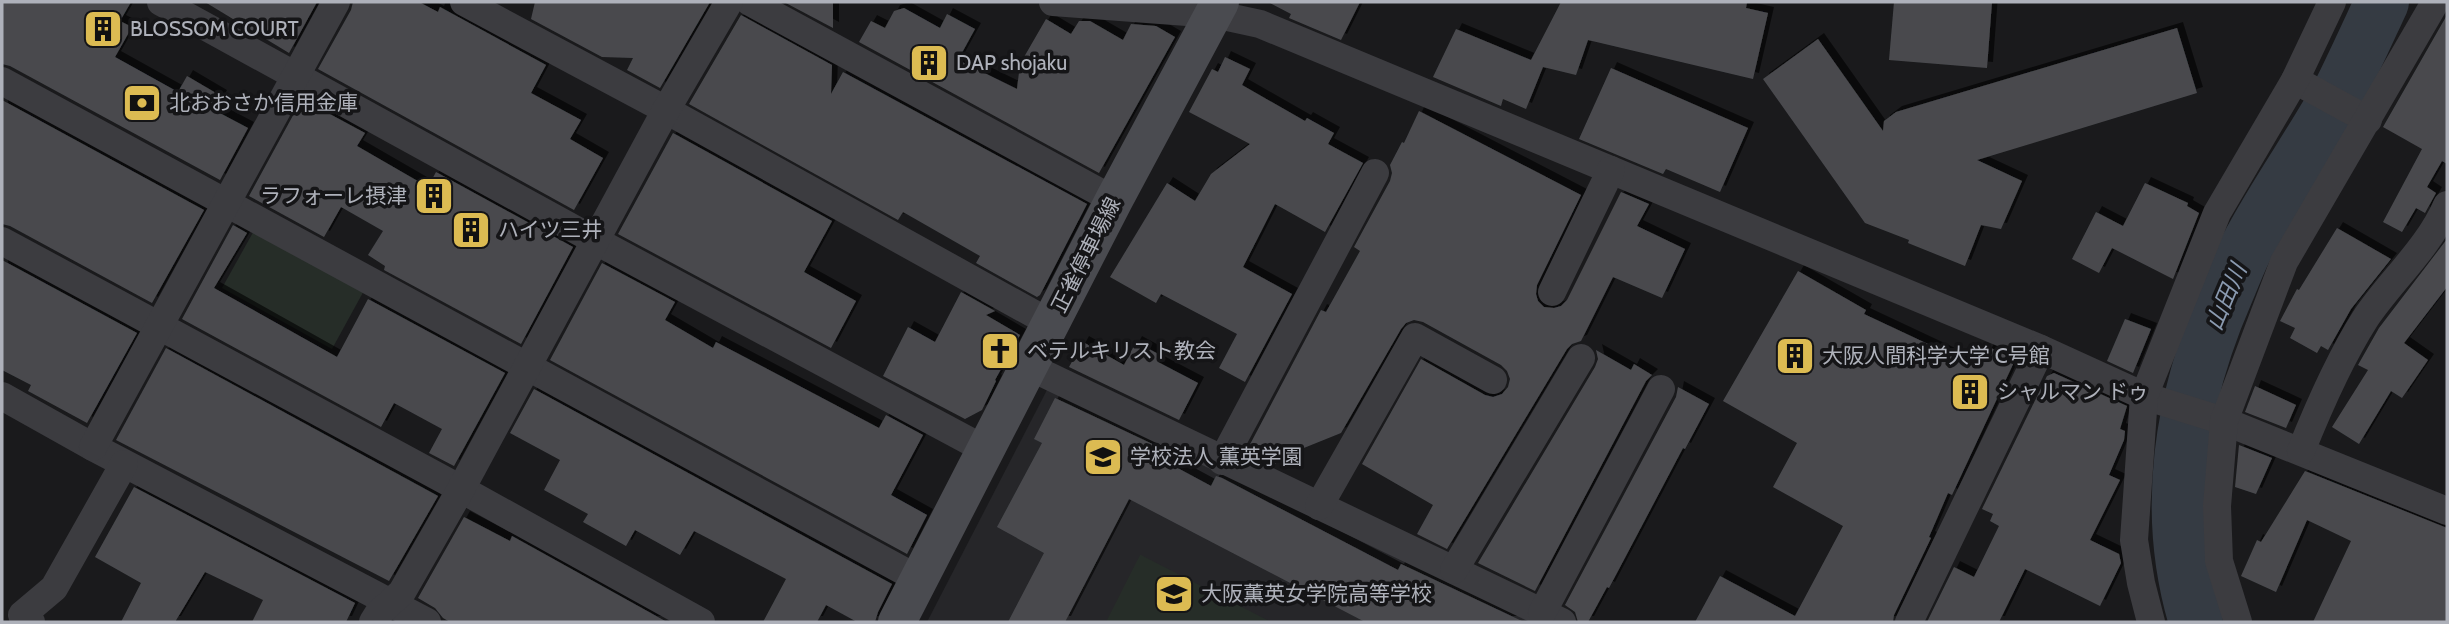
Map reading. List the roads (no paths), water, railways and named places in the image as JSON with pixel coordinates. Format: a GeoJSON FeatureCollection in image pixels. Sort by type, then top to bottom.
{"type":"FeatureCollection","features":[{"type":"Feature","properties":{"kind":"main road","name":"正雀停車場線"},"geometry":{"type":"LineString","coordinates":[[897,622],[1114,200],[1217,8]]}},
{"type":"Feature","properties":{"kind":"street"},"geometry":{"type":"LineString","coordinates":[[162,2],[596,241],[986,450]]}},
{"type":"Feature","properties":{"kind":"street"},"geometry":{"type":"LineString","coordinates":[[93,447],[229,203],[336,2]]}},
{"type":"Feature","properties":{"kind":"street"},"geometry":{"type":"LineString","coordinates":[[464,2],[666,110],[1052,324]]}},
{"type":"Feature","properties":{"kind":"street"},"geometry":{"type":"LineString","coordinates":[[382,612],[402,592],[461,489],[666,110],[729,2]]}},
{"type":"Feature","properties":{"kind":"street"},"geometry":{"type":"LineString","coordinates":[[750,2],[1114,200]]}},
{"type":"Feature","properties":{"kind":"street"},"geometry":{"type":"LineString","coordinates":[[1053,2],[1217,8],[2041,349],[2144,396],[2224,421],[2447,511]]}},
{"type":"Feature","properties":{"kind":"street"},"geometry":{"type":"LineString","coordinates":[[2151,622],[2134,540],[2144,396],[2217,213],[2303,84],[2332,2]]}},
{"type":"Feature","properties":{"kind":"street"},"geometry":{"type":"LineString","coordinates":[[2238,622],[2219,561],[2217,506],[2224,421],[2284,262],[2363,118],[2432,6]]}},
{"type":"Feature","properties":{"kind":"street"},"geometry":{"type":"LineString","coordinates":[[2,81],[920,580]]}},
{"type":"Feature","properties":{"kind":"street"},"geometry":{"type":"LineString","coordinates":[[2303,84],[2363,118]]}},
{"type":"Feature","properties":{"kind":"street"},"geometry":{"type":"LineString","coordinates":[[1552,292],[1611,170]]}},
{"type":"Feature","properties":{"kind":"street"},"geometry":{"type":"LineString","coordinates":[[1222,461],[1375,173]]}},
{"type":"Feature","properties":{"kind":"street"},"geometry":{"type":"LineString","coordinates":[[2301,451],[2318,407],[2365,319],[2437,228],[2447,205]]}},
{"type":"Feature","properties":{"kind":"street"},"geometry":{"type":"LineString","coordinates":[[2,241],[701,622]]}},
{"type":"Feature","properties":{"kind":"street"},"geometry":{"type":"LineString","coordinates":[[1319,506],[1415,337],[1493,380]]}},
{"type":"Feature","properties":{"kind":"street"},"geometry":{"type":"LineString","coordinates":[[1909,622],[2041,349]]}},
{"type":"Feature","properties":{"kind":"street"},"geometry":{"type":"LineString","coordinates":[[1454,570],[1581,358]]}},
{"type":"Feature","properties":{"kind":"street"},"geometry":{"type":"LineString","coordinates":[[1030,367],[1552,618],[1661,389]]}},
{"type":"Feature","properties":{"kind":"street"},"geometry":{"type":"LineString","coordinates":[[2,397],[382,612],[427,622]]}},
{"type":"Feature","properties":{"kind":"street"},"geometry":{"type":"LineString","coordinates":[[18,616],[54,588],[124,464]]}},
{"type":"Feature","properties":{"kind":"waterway","name":"山田川"},"geometry":{"type":"LineString","coordinates":[[2196,622],[2180,538],[2179,496],[2188,413],[2198,372],[2211,332],[2243,255],[2339,93],[2382,2]]}},
{"type":"Feature","properties":{"kind":"place","name":"BLOSSOM COURT"},"geometry":{"type":"Point","coordinates":[103,29]}},
{"type":"Feature","properties":{"kind":"place","name":"DAP shojaku"},"geometry":{"type":"Point","coordinates":[929,63]}},
{"type":"Feature","properties":{"kind":"place","name":"北おおさか信用金庫"},"geometry":{"type":"Point","coordinates":[142,103]}},
{"type":"Feature","properties":{"kind":"place","name":"ラフォーレ摂津"},"geometry":{"type":"Point","coordinates":[434,196]}},
{"type":"Feature","properties":{"kind":"place","name":"ハイツ三井"},"geometry":{"type":"Point","coordinates":[471,230]}},
{"type":"Feature","properties":{"kind":"place","name":"ベテルキリスト教会"},"geometry":{"type":"Point","coordinates":[1000,351]}},
{"type":"Feature","properties":{"kind":"place","name":"大阪人間科学大学 C号館"},"geometry":{"type":"Point","coordinates":[1795,356]}},
{"type":"Feature","properties":{"kind":"place","name":"シャルマン ドゥ"},"geometry":{"type":"Point","coordinates":[1970,392]}},
{"type":"Feature","properties":{"kind":"place","name":"学校法人 薫英学園"},"geometry":{"type":"Point","coordinates":[1103,457]}},
{"type":"Feature","properties":{"kind":"place","name":"大阪薫英女学院高等学校"},"geometry":{"type":"Point","coordinates":[1174,594]}}]}
